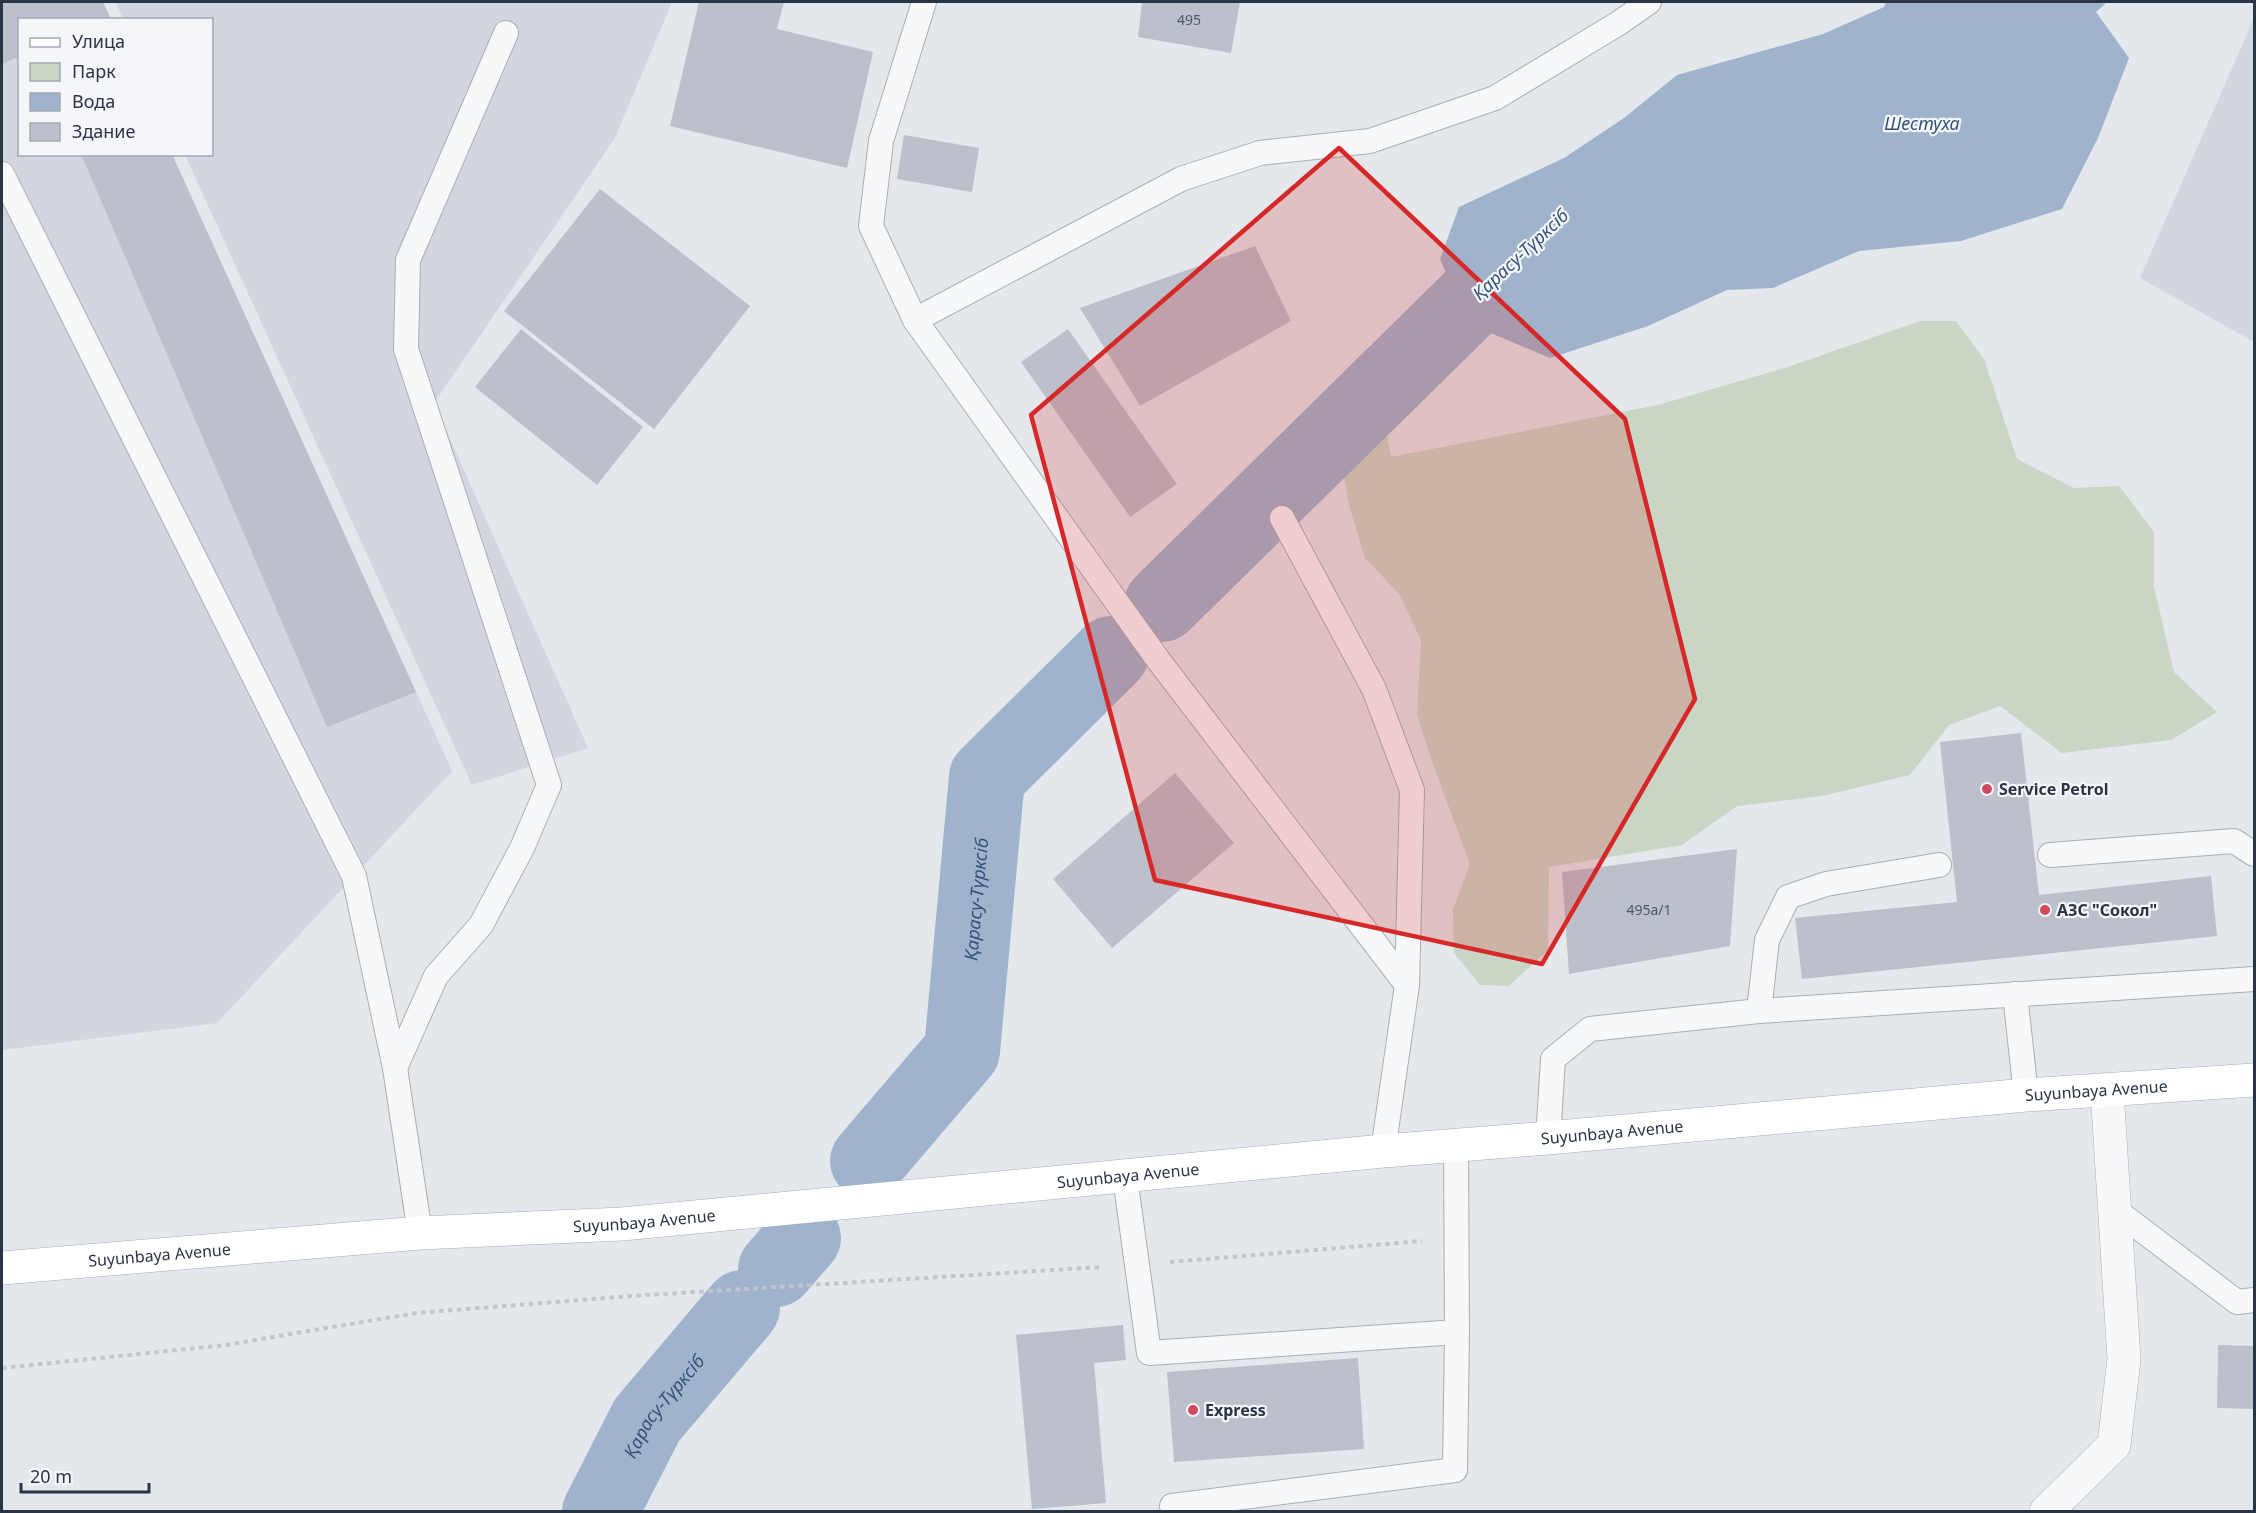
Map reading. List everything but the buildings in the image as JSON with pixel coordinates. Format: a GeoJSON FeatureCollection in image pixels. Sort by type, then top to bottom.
{"type":"FeatureCollection","features":[{"type":"Feature","properties":{"kind":"main road","name":"Suyunbaya Avenue"},"geometry":{"type":"LineString","coordinates":[[2,1268],[420,1233],[622,1224],[1456,1144],[1548,1138],[2026,1095],[2254,1080]]}},
{"type":"Feature","properties":{"kind":"street"},"geometry":{"type":"LineString","coordinates":[[2046,1512],[2114,1445],[2124,1359],[2107,1090]]}},
{"type":"Feature","properties":{"kind":"lane"},"geometry":{"type":"LineString","coordinates":[[924,2],[881,141],[871,226],[915,320],[1159,661],[1407,985]]}},
{"type":"Feature","properties":{"kind":"lane"},"geometry":{"type":"LineString","coordinates":[[915,320],[1181,179],[1260,153],[1370,141],[1495,98],[1619,23],[1649,2]]}},
{"type":"Feature","properties":{"kind":"lane"},"geometry":{"type":"LineString","coordinates":[[395,1068],[436,976],[481,925],[522,848],[549,785],[406,349],[408,260],[506,33]]}},
{"type":"Feature","properties":{"kind":"lane"},"geometry":{"type":"LineString","coordinates":[[2,174],[354,876],[395,1068],[420,1233]]}},
{"type":"Feature","properties":{"kind":"lane"},"geometry":{"type":"LineString","coordinates":[[1282,518],[1374,689],[1412,790],[1407,985],[1383,1151]]}},
{"type":"Feature","properties":{"kind":"lane"},"geometry":{"type":"LineString","coordinates":[[2050,855],[2234,841],[2254,854]]}},
{"type":"Feature","properties":{"kind":"lane"},"geometry":{"type":"LineString","coordinates":[[1759,1011],[1767,940],[1788,897],[1826,884],[1939,866]]}},
{"type":"Feature","properties":{"kind":"lane"},"geometry":{"type":"LineString","coordinates":[[1548,1138],[1553,1059],[1590,1029],[1759,1011],[2254,979]]}},
{"type":"Feature","properties":{"kind":"lane"},"geometry":{"type":"LineString","coordinates":[[2015,993],[2026,1095]]}},
{"type":"Feature","properties":{"kind":"lane"},"geometry":{"type":"LineString","coordinates":[[1172,1506],[1455,1470],[1458,1238],[1456,1144]]}},
{"type":"Feature","properties":{"kind":"lane"},"geometry":{"type":"LineString","coordinates":[[1125,1177],[1149,1353],[1457,1332]]}},
{"type":"Feature","properties":{"kind":"lane"},"geometry":{"type":"LineString","coordinates":[[2114,1209],[2237,1302],[2254,1300]]}},
{"type":"Feature","properties":{"kind":"path"},"geometry":{"type":"LineString","coordinates":[[2,1368],[226,1345],[416,1313],[631,1296],[1137,1265],[1458,1238]]}},
{"type":"Feature","properties":{"kind":"highlighted area"},"geometry":{"type":"Polygon","coordinates":[[[1339,148],[1625,419],[1695,699],[1542,964],[1155,880],[1031,415],[1339,148]]]}},
{"type":"Feature","properties":{"kind":"shaded area"},"geometry":{"type":"Polygon","coordinates":[[[2,2],[103,2],[111,18],[18,18],[18,156],[172,156],[452,771],[217,1023],[2,1050],[2,2]]]}},
{"type":"Feature","properties":{"kind":"shaded area"},"geometry":{"type":"Polygon","coordinates":[[[115,2],[672,2],[615,138],[434,403],[588,748],[472,785],[185,156],[213,156],[213,18],[123,18],[115,2]]]}},
{"type":"Feature","properties":{"kind":"shaded area"},"geometry":{"type":"Polygon","coordinates":[[[2254,18],[2254,342],[2140,278],[2254,18]]]}},
{"type":"Feature","properties":{"kind":"green space"},"geometry":{"type":"Polygon","coordinates":[[[1920,321],[1956,321],[1984,359],[2017,459],[2074,488],[2119,486],[2154,532],[2154,587],[2174,672],[2217,712],[2171,740],[2062,753],[2000,706],[1949,725],[1910,775],[1822,796],[1737,806],[1682,845],[1549,867],[1548,950],[1509,986],[1480,985],[1454,953],[1453,909],[1470,864],[1432,762],[1417,714],[1421,640],[1399,594],[1365,558],[1349,505],[1341,459],[1319,419],[1336,388],[1363,389],[1384,420],[1391,457],[1658,405],[1788,367],[1920,321]]]}},
{"type":"Feature","properties":{"kind":"water","name":"Шестуха"},"geometry":{"type":"Polygon","coordinates":[[[1886,2],[2107,2],[2096,12],[2129,58],[2098,138],[2062,209],[1961,241],[1859,251],[1773,288],[1727,290],[1648,326],[1550,358],[1467,323],[1440,259],[1459,207],[1564,158],[1624,118],[1677,75],[1823,34],[1884,7],[1886,2]]]}},
{"type":"Feature","properties":{"kind":"waterway","name":"Қарасу-Түрксіб"},"geometry":{"type":"LineString","coordinates":[[1162,604],[1536,236]]}},
{"type":"Feature","properties":{"kind":"waterway","name":"Қарасу-Түрксіб"},"geometry":{"type":"LineString","coordinates":[[868,1161],[962,1051],[987,777],[1111,654]]}},
{"type":"Feature","properties":{"kind":"waterway","name":"Қарасу-Түрксіб"},"geometry":{"type":"LineString","coordinates":[[776,1269],[803,1238]]}},
{"type":"Feature","properties":{"kind":"waterway","name":"Қарасу-Түрксіб"},"geometry":{"type":"LineString","coordinates":[[600,1512],[647,1420],[742,1308]]}},
{"type":"Feature","properties":{"kind":"place","name":"Service Petrol"},"geometry":{"type":"Point","coordinates":[1987,789]}},
{"type":"Feature","properties":{"kind":"place","name":"АЗС \"Сокол\""},"geometry":{"type":"Point","coordinates":[2045,910]}},
{"type":"Feature","properties":{"kind":"place","name":"Express"},"geometry":{"type":"Point","coordinates":[1193,1410]}}]}
